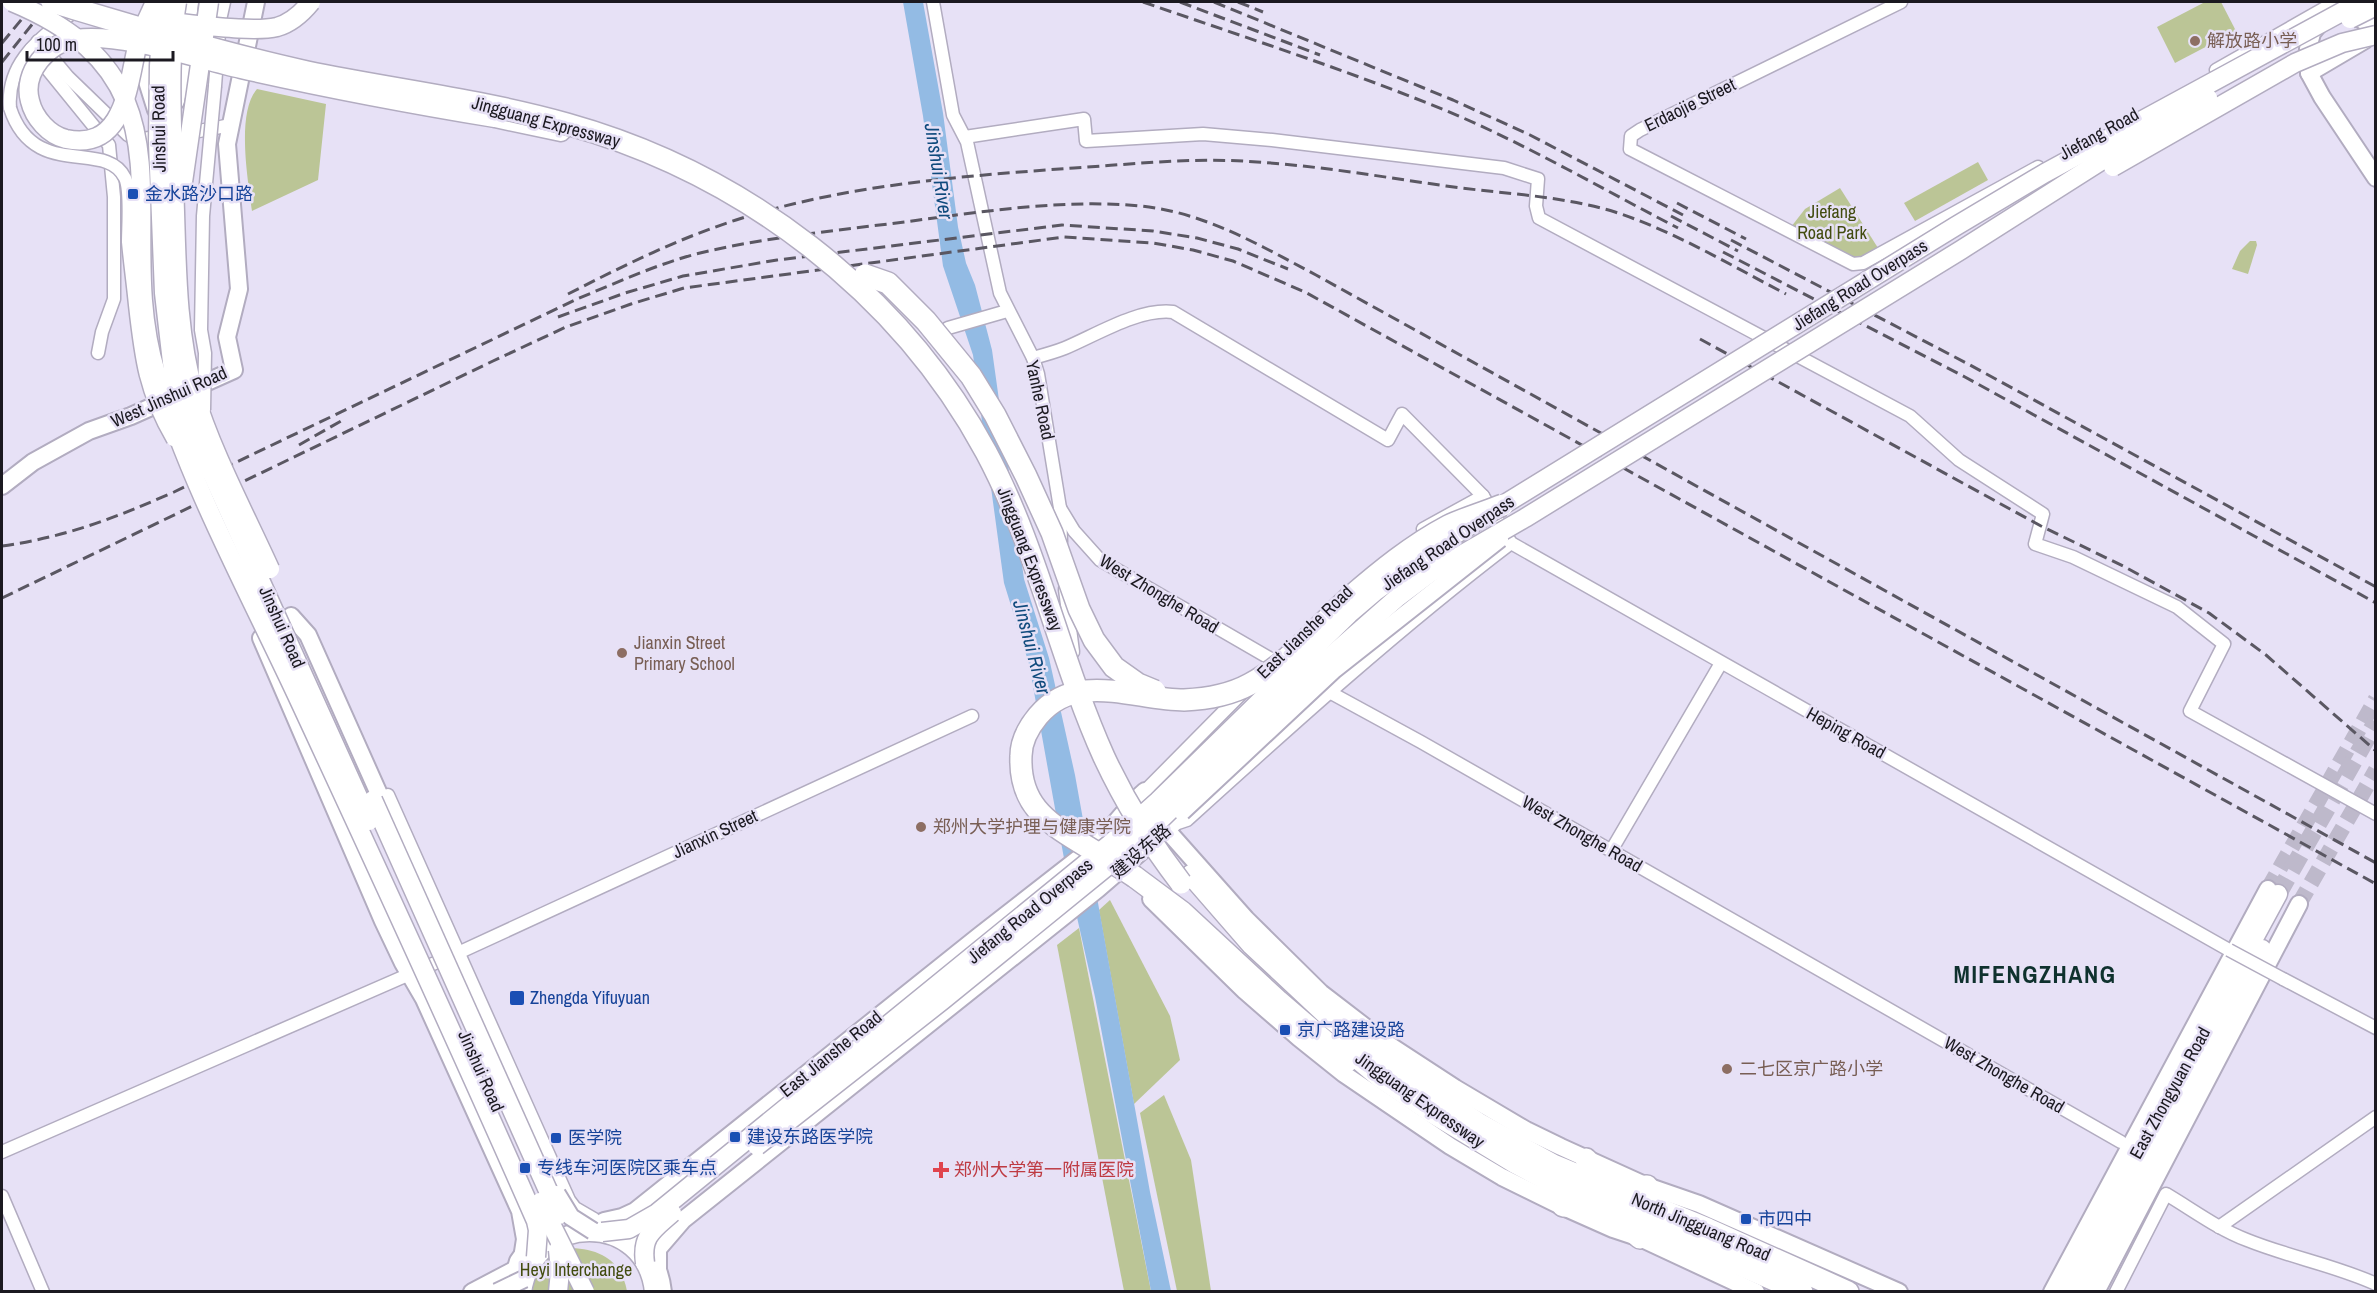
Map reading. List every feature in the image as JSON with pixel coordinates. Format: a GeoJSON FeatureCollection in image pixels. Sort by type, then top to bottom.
{"type":"FeatureCollection","features":[{"type":"Feature","properties":{"kind":"highway","name":"Jingguang Expressway"},"geometry":{"type":"LineString","coordinates":[[52,2],[259,61],[522,112],[593,131],[660,156],[719,185],[768,215],[877,304],[922,356],[971,427],[1010,499],[1096,736],[1123,795],[1146,834],[1199,906],[1258,970],[1322,1029],[1379,1076],[1470,1137],[1550,1172]]}},
{"type":"Feature","properties":{"kind":"highway","name":"Jingguang Expressway"},"geometry":{"type":"LineString","coordinates":[[99,2],[165,12],[310,58],[526,99],[633,130],[704,162],[758,192],[830,246],[887,295],[932,348],[983,419],[1034,521],[1117,751],[1158,826],[1198,882],[1227,917],[1276,968],[1353,1036],[1550,1172]]}},
{"type":"Feature","properties":{"kind":"highway"},"geometry":{"type":"LineString","coordinates":[[865,275],[888,283],[948,347],[983,393],[1026,476],[1052,533],[1079,609],[1102,652],[1114,667],[1138,684],[1181,700]]}},
{"type":"Feature","properties":{"kind":"highway"},"geometry":{"type":"LineString","coordinates":[[1402,1091],[1372,1079],[1350,1062],[1277,1000],[1182,912],[1135,877],[1052,825],[1030,801],[1022,776],[1023,741],[1028,728],[1041,712],[1056,700],[1074,692],[1109,690],[1181,700],[1200,699],[1223,695],[1257,681],[1287,657],[1348,598],[1392,563],[1450,525],[1503,505]]}},
{"type":"Feature","properties":{"kind":"highway"},"geometry":{"type":"LineString","coordinates":[[1586,1159],[1614,1190],[1647,1186]]}},
{"type":"Feature","properties":{"kind":"highway","name":"North Jingguang Road"},"geometry":{"type":"LineString","coordinates":[[1550,1172],[1614,1190],[1848,1292]]}},
{"type":"Feature","properties":{"kind":"highway","name":"North Jingguang Road"},"geometry":{"type":"LineString","coordinates":[[1550,1172],[1802,1292]]}},
{"type":"Feature","properties":{"kind":"highway"},"geometry":{"type":"LineString","coordinates":[[1563,1206],[1605,1208],[1640,1238]]}},
{"type":"Feature","properties":{"kind":"main road"},"geometry":{"type":"LineString","coordinates":[[12,2],[52,20],[96,55],[116,83],[132,116],[143,183],[142,293],[152,360],[188,465],[216,529],[275,648],[426,970],[526,1199],[538,1230],[520,1280]]}},
{"type":"Feature","properties":{"kind":"main road"},"geometry":{"type":"LineString","coordinates":[[154,2],[140,39],[138,49],[135,58],[127,98],[116,120],[95,137],[82,140],[65,139],[51,131],[33,111],[29,99],[30,79],[34,68],[40,59],[57,45],[76,39],[99,39],[115,40],[135,44],[144,46],[154,48],[354,94],[574,135],[660,156]]}},
{"type":"Feature","properties":{"kind":"main road","name":"Jinshui Road"},"geometry":{"type":"LineString","coordinates":[[177,2],[173,66],[166,118],[164,293],[173,372],[181,398],[190,425],[553,1217]]}},
{"type":"Feature","properties":{"kind":"main road"},"geometry":{"type":"LineString","coordinates":[[176,234],[209,2]]}},
{"type":"Feature","properties":{"kind":"main road"},"geometry":{"type":"LineString","coordinates":[[165,12],[246,27],[279,27],[291,21],[311,2]]}},
{"type":"Feature","properties":{"kind":"main road","name":"Jiefang Road Overpass"},"geometry":{"type":"LineString","coordinates":[[529,1254],[557,1239],[598,1226],[629,1229],[657,1213],[1110,844],[1358,606],[1443,542],[1965,220],[2045,173],[2360,2]]}},
{"type":"Feature","properties":{"kind":"main road","name":"Jiefang Road Overpass"},"geometry":{"type":"LineString","coordinates":[[651,1266],[643,1252],[647,1237],[671,1214],[943,1000],[1121,855],[1158,822],[1299,684],[1390,604],[1437,568],[1525,518],[1961,250],[2131,142],[2287,52],[2376,6]]}},
{"type":"Feature","properties":{"kind":"main road","name":"Jinshui Road"},"geometry":{"type":"LineString","coordinates":[[165,12],[159,66],[166,118],[179,292],[184,337],[195,394],[204,420],[553,1217]]}},
{"type":"Feature","properties":{"kind":"main road"},"geometry":{"type":"LineString","coordinates":[[1961,250],[2295,63],[2342,43],[2376,34]]}},
{"type":"Feature","properties":{"kind":"main road","name":"East Zhongyuan Road"},"geometry":{"type":"LineString","coordinates":[[2062,1292],[2283,897]]}},
{"type":"Feature","properties":{"kind":"main road","name":"East Zhongyuan Road"},"geometry":{"type":"LineString","coordinates":[[2080,1292],[2283,897]]}},
{"type":"Feature","properties":{"kind":"main road"},"geometry":{"type":"LineString","coordinates":[[553,1217],[559,1258],[558,1292]]}},
{"type":"Feature","properties":{"kind":"main road"},"geometry":{"type":"LineString","coordinates":[[553,1217],[585,1292]]}},
{"type":"Feature","properties":{"kind":"main road"},"geometry":{"type":"LineString","coordinates":[[553,1217],[598,1292]]}},
{"type":"Feature","properties":{"kind":"main road"},"geometry":{"type":"LineString","coordinates":[[598,1226],[627,1244],[651,1266],[654,1292]]}},
{"type":"Feature","properties":{"kind":"street"},"geometry":{"type":"LineString","coordinates":[[86,2],[35,45],[15,70],[11,81],[10,108],[15,123],[24,136],[40,148],[62,155],[109,162],[118,167],[127,181],[129,243],[142,366],[158,414],[188,465]]}},
{"type":"Feature","properties":{"kind":"street"},"geometry":{"type":"LineString","coordinates":[[154,2],[146,78],[166,118]]}},
{"type":"Feature","properties":{"kind":"street"},"geometry":{"type":"LineString","coordinates":[[166,118],[182,74],[190,2]]}},
{"type":"Feature","properties":{"kind":"street"},"geometry":{"type":"LineString","coordinates":[[204,420],[205,353],[201,330],[203,216],[220,20],[225,2]]}},
{"type":"Feature","properties":{"kind":"street","name":"West Jinshui Road"},"geometry":{"type":"LineString","coordinates":[[2,486],[33,462],[89,431],[234,370],[227,337],[239,289],[227,144],[256,2]]}},
{"type":"Feature","properties":{"kind":"street","name":"Yanhe Road"},"geometry":{"type":"LineString","coordinates":[[933,2],[953,116],[965,137],[992,265],[1007,311],[1033,358],[1038,374],[1060,508],[1062,570],[1071,645],[1096,717],[1139,796]]}},
{"type":"Feature","properties":{"kind":"street","name":"Erdaojie Street"},"geometry":{"type":"LineString","coordinates":[[1863,263],[1847,263],[1630,149],[1629,144],[1631,136],[1640,130],[1901,2]]}},
{"type":"Feature","properties":{"kind":"street"},"geometry":{"type":"LineString","coordinates":[[2376,28],[2334,2],[2312,33],[2308,50],[2309,73],[2322,97],[2376,178]]}},
{"type":"Feature","properties":{"kind":"street","name":"Jiefang Road"},"geometry":{"type":"LineString","coordinates":[[1863,263],[2266,43],[2334,2]]}},
{"type":"Feature","properties":{"kind":"street"},"geometry":{"type":"LineString","coordinates":[[2309,73],[2376,34]]}},
{"type":"Feature","properties":{"kind":"street"},"geometry":{"type":"LineString","coordinates":[[35,45],[128,135],[136,140],[224,128],[231,125]]}},
{"type":"Feature","properties":{"kind":"street"},"geometry":{"type":"LineString","coordinates":[[35,45],[109,145],[114,196],[114,299],[102,332],[98,353]]}},
{"type":"Feature","properties":{"kind":"street"},"geometry":{"type":"LineString","coordinates":[[965,137],[1084,119],[1086,141],[1203,134],[1504,168],[1538,179],[1536,206],[1539,218],[1910,416],[1959,460],[2043,514],[2035,544],[2073,557],[2177,607],[2224,644],[2190,711],[2376,814]]}},
{"type":"Feature","properties":{"kind":"street"},"geometry":{"type":"LineString","coordinates":[[948,328],[1007,311]]}},
{"type":"Feature","properties":{"kind":"street","name":"Heping Road"},"geometry":{"type":"LineString","coordinates":[[1033,358],[1062,349],[1140,316],[1157,311],[1173,312],[1388,440],[1402,414],[1483,496],[1512,543],[2228,949],[2376,1028]]}},
{"type":"Feature","properties":{"kind":"street","name":"East Jianshe Road"},"geometry":{"type":"LineString","coordinates":[[1139,796],[1336,601],[1397,548],[1445,515],[1483,496]]}},
{"type":"Feature","properties":{"kind":"street","name":"West Zhonghe Road"},"geometry":{"type":"LineString","coordinates":[[1060,508],[1074,531],[1100,560],[1274,662],[1421,742],[2121,1142]]}},
{"type":"Feature","properties":{"kind":"street","name":"建设东路"},"geometry":{"type":"LineString","coordinates":[[1068,912],[1169,827],[1182,812],[1334,670],[1437,591],[1525,518]]}},
{"type":"Feature","properties":{"kind":"street"},"geometry":{"type":"LineString","coordinates":[[216,529],[266,651],[406,969],[424,999],[520,1211],[529,1254]]}},
{"type":"Feature","properties":{"kind":"street"},"geometry":{"type":"LineString","coordinates":[[1169,827],[1187,820],[1438,599],[1512,543]]}},
{"type":"Feature","properties":{"kind":"street"},"geometry":{"type":"LineString","coordinates":[[291,616],[308,635],[341,688],[569,1200],[575,1208],[598,1226]]}},
{"type":"Feature","properties":{"kind":"street"},"geometry":{"type":"LineString","coordinates":[[308,635],[557,1196],[571,1217],[598,1226]]}},
{"type":"Feature","properties":{"kind":"street"},"geometry":{"type":"LineString","coordinates":[[1611,851],[1721,663]]}},
{"type":"Feature","properties":{"kind":"street","name":"Jianxin Street"},"geometry":{"type":"LineString","coordinates":[[2,1152],[406,969],[458,953],[972,716]]}},
{"type":"Feature","properties":{"kind":"street"},"geometry":{"type":"LineString","coordinates":[[1139,796],[1169,827],[1246,919],[1320,993],[1386,1043],[1455,1088],[1526,1130],[1647,1186],[1699,1204],[1899,1292]]}},
{"type":"Feature","properties":{"kind":"street","name":"建设东路"},"geometry":{"type":"LineString","coordinates":[[1054,878],[1095,845],[1139,796]]}},
{"type":"Feature","properties":{"kind":"street"},"geometry":{"type":"LineString","coordinates":[[1095,845],[1245,991],[1344,1074],[1450,1146],[1502,1177],[1563,1206]]}},
{"type":"Feature","properties":{"kind":"street","name":"East Jianshe Road"},"geometry":{"type":"LineString","coordinates":[[598,1226],[635,1211],[1054,878]]}},
{"type":"Feature","properties":{"kind":"street"},"geometry":{"type":"LineString","coordinates":[[2052,1292],[2283,897]]}},
{"type":"Feature","properties":{"kind":"street"},"geometry":{"type":"LineString","coordinates":[[2096,1292],[2283,897]]}},
{"type":"Feature","properties":{"kind":"street","name":"East Jianshe Road"},"geometry":{"type":"LineString","coordinates":[[651,1266],[658,1249],[683,1220],[1068,912]]}},
{"type":"Feature","properties":{"kind":"street"},"geometry":{"type":"LineString","coordinates":[[2044,1292],[2121,1142],[2228,949]]}},
{"type":"Feature","properties":{"kind":"street"},"geometry":{"type":"LineString","coordinates":[[2219,1227],[2376,1117]]}},
{"type":"Feature","properties":{"kind":"street"},"geometry":{"type":"LineString","coordinates":[[2116,1292],[2166,1194],[2219,1227],[2249,1241],[2342,1270],[2376,1284]]}},
{"type":"Feature","properties":{"kind":"street"},"geometry":{"type":"LineString","coordinates":[[2,1196],[42,1292]]}},
{"type":"Feature","properties":{"kind":"street"},"geometry":{"type":"LineString","coordinates":[[1640,1238],[1756,1292]]}},
{"type":"Feature","properties":{"kind":"street"},"geometry":{"type":"LineString","coordinates":[[651,1266],[663,1292]]}},
{"type":"Feature","properties":{"kind":"street"},"geometry":{"type":"LineString","coordinates":[[472,1292],[520,1280]]}},
{"type":"Feature","properties":{"kind":"street"},"geometry":{"type":"LineString","coordinates":[[497,1292],[520,1280]]}},
{"type":"Feature","properties":{"kind":"street"},"geometry":{"type":"LineString","coordinates":[[509,1292],[520,1280]]}},
{"type":"Feature","properties":{"kind":"green space"},"geometry":{"type":"Polygon","coordinates":[[[2205,2],[2221,2],[2236,31],[2175,63],[2157,27],[2205,2]]]}},
{"type":"Feature","properties":{"kind":"green space"},"geometry":{"type":"Polygon","coordinates":[[[257,89],[326,104],[318,180],[252,211],[246,165],[245,130],[251,100],[257,89]]]}},
{"type":"Feature","properties":{"kind":"green space"},"geometry":{"type":"Polygon","coordinates":[[[1978,162],[1988,180],[1915,221],[1904,203],[1978,162]]]}},
{"type":"Feature","properties":{"kind":"green space","name":"Jiefang Road Park"},"geometry":{"type":"Polygon","coordinates":[[[1840,188],[1878,248],[1855,260],[1791,227],[1805,209],[1840,188]]]}},
{"type":"Feature","properties":{"kind":"green space"},"geometry":{"type":"Polygon","coordinates":[[[2250,241],[2256,241],[2257,245],[2248,274],[2232,269],[2240,251],[2250,241]]]}},
{"type":"Feature","properties":{"kind":"green space"},"geometry":{"type":"Polygon","coordinates":[[[1110,900],[1170,1016],[1180,1060],[1134,1104],[1099,910],[1110,900]]]}},
{"type":"Feature","properties":{"kind":"green space"},"geometry":{"type":"Polygon","coordinates":[[[1079,928],[1151,1291],[1124,1291],[1057,945],[1079,928]]]}},
{"type":"Feature","properties":{"kind":"green space"},"geometry":{"type":"Polygon","coordinates":[[[1164,1095],[1191,1160],[1211,1291],[1177,1291],[1140,1113],[1164,1095]]]}},
{"type":"Feature","properties":{"kind":"green space","name":"Heyi Interchange"},"geometry":{"type":"Polygon","coordinates":[[[567,1248],[589,1250],[614,1263],[624,1280],[627,1291],[526,1292],[531,1277],[541,1265],[553,1255],[567,1248]]]}},
{"type":"Feature","properties":{"kind":"water","name":"Jinshui River"},"geometry":{"type":"Polygon","coordinates":[[[903,2],[923,2],[943,113],[958,227],[966,263],[975,285],[992,350],[1024,579],[1049,658],[1075,775],[1150,1192],[1171,1291],[1151,1291],[1095,997],[1065,864],[1029,664],[1004,583],[973,355],[943,266],[923,116],[903,2]]]}},
{"type":"Feature","properties":{"kind":"tunnel"},"geometry":{"type":"LineString","coordinates":[[2268,889],[2376,699]]}},
{"type":"Feature","properties":{"kind":"tunnel"},"geometry":{"type":"LineString","coordinates":[[2278,894],[2376,722]]}},
{"type":"Feature","properties":{"kind":"tunnel"},"geometry":{"type":"LineString","coordinates":[[2299,904],[2376,770]]}},
{"type":"Feature","properties":{"kind":"railway"},"geometry":{"type":"LineString","coordinates":[[2,43],[36,2]]}},
{"type":"Feature","properties":{"kind":"railway"},"geometry":{"type":"LineString","coordinates":[[2,62],[50,2]]}},
{"type":"Feature","properties":{"kind":"railway"},"geometry":{"type":"LineString","coordinates":[[1143,2],[1333,68],[1447,111],[1535,152],[1678,228]]}},
{"type":"Feature","properties":{"kind":"railway"},"geometry":{"type":"LineString","coordinates":[[1180,2],[1320,55]]}},
{"type":"Feature","properties":{"kind":"railway"},"geometry":{"type":"LineString","coordinates":[[1214,2],[1453,100],[1530,135],[1683,215]]}},
{"type":"Feature","properties":{"kind":"railway"},"geometry":{"type":"LineString","coordinates":[[1238,2],[1263,12]]}},
{"type":"Feature","properties":{"kind":"railway"},"geometry":{"type":"LineString","coordinates":[[568,294],[671,244],[736,220],[818,198],[946,179],[1143,163],[1211,160],[1328,169],[1552,198],[1594,206],[1660,229],[1786,294]]}},
{"type":"Feature","properties":{"kind":"railway"},"geometry":{"type":"LineString","coordinates":[[1677,203],[1746,239]]}},
{"type":"Feature","properties":{"kind":"railway"},"geometry":{"type":"LineString","coordinates":[[2,546],[69,532],[111,518],[174,492],[577,299],[681,258],[779,238],[1005,209],[1092,204],[1149,207],[1193,217],[1214,225],[1256,243],[1316,275],[2376,863]]}},
{"type":"Feature","properties":{"kind":"railway"},"geometry":{"type":"LineString","coordinates":[[1671,216],[1738,251]]}},
{"type":"Feature","properties":{"kind":"railway"},"geometry":{"type":"LineString","coordinates":[[558,317],[625,293],[683,276],[777,260],[1062,225],[1153,231],[1197,238],[1238,249],[1288,269]]}},
{"type":"Feature","properties":{"kind":"railway"},"geometry":{"type":"LineString","coordinates":[[2,598],[493,361],[566,327],[631,304],[684,288],[1064,237],[1153,243],[1193,250],[1233,261],[1305,292],[2376,884]]}},
{"type":"Feature","properties":{"kind":"railway"},"geometry":{"type":"LineString","coordinates":[[1731,240],[1970,365],[2376,587]]}},
{"type":"Feature","properties":{"kind":"railway"},"geometry":{"type":"LineString","coordinates":[[1723,252],[1965,377],[2376,603]]}},
{"type":"Feature","properties":{"kind":"railway"},"geometry":{"type":"LineString","coordinates":[[1700,339],[2041,526],[2125,567],[2209,613],[2266,655],[2376,751]]}},
{"type":"Feature","properties":{"kind":"railway"},"geometry":{"type":"LineString","coordinates":[[299,445],[341,421]]}},
{"type":"Feature","properties":{"kind":"place","name":"解放路小学"},"geometry":{"type":"Point","coordinates":[2195,41]}},
{"type":"Feature","properties":{"kind":"place","name":"金水路沙口路"},"geometry":{"type":"Point","coordinates":[133,194]}},
{"type":"Feature","properties":{"kind":"place","name":"Jianxin Street Primary School"},"geometry":{"type":"Point","coordinates":[622,653]}},
{"type":"Feature","properties":{"kind":"place","name":"郑州大学护理与健康学院"},"geometry":{"type":"Point","coordinates":[921,827]}},
{"type":"Feature","properties":{"kind":"place","name":"Zhengda Yifuyuan"},"geometry":{"type":"Point","coordinates":[517,998]}},
{"type":"Feature","properties":{"kind":"place","name":"京广路建设路"},"geometry":{"type":"Point","coordinates":[1285,1030]}},
{"type":"Feature","properties":{"kind":"place","name":"二七区京广路小学"},"geometry":{"type":"Point","coordinates":[1727,1069]}},
{"type":"Feature","properties":{"kind":"place","name":"建设东路医学院"},"geometry":{"type":"Point","coordinates":[735,1137]}},
{"type":"Feature","properties":{"kind":"place","name":"医学院"},"geometry":{"type":"Point","coordinates":[556,1138]}},
{"type":"Feature","properties":{"kind":"place","name":"专线车河医院区乘车点"},"geometry":{"type":"Point","coordinates":[525,1168]}},
{"type":"Feature","properties":{"kind":"place","name":"郑州大学第一附属医院"},"geometry":{"type":"Point","coordinates":[941,1170]}},
{"type":"Feature","properties":{"kind":"place","name":"市四中"},"geometry":{"type":"Point","coordinates":[1746,1219]}},
{"type":"Feature","properties":{"kind":"district","name":"MIFENGZHANG"},"geometry":{"type":"Point","coordinates":[2035,975]}}]}
